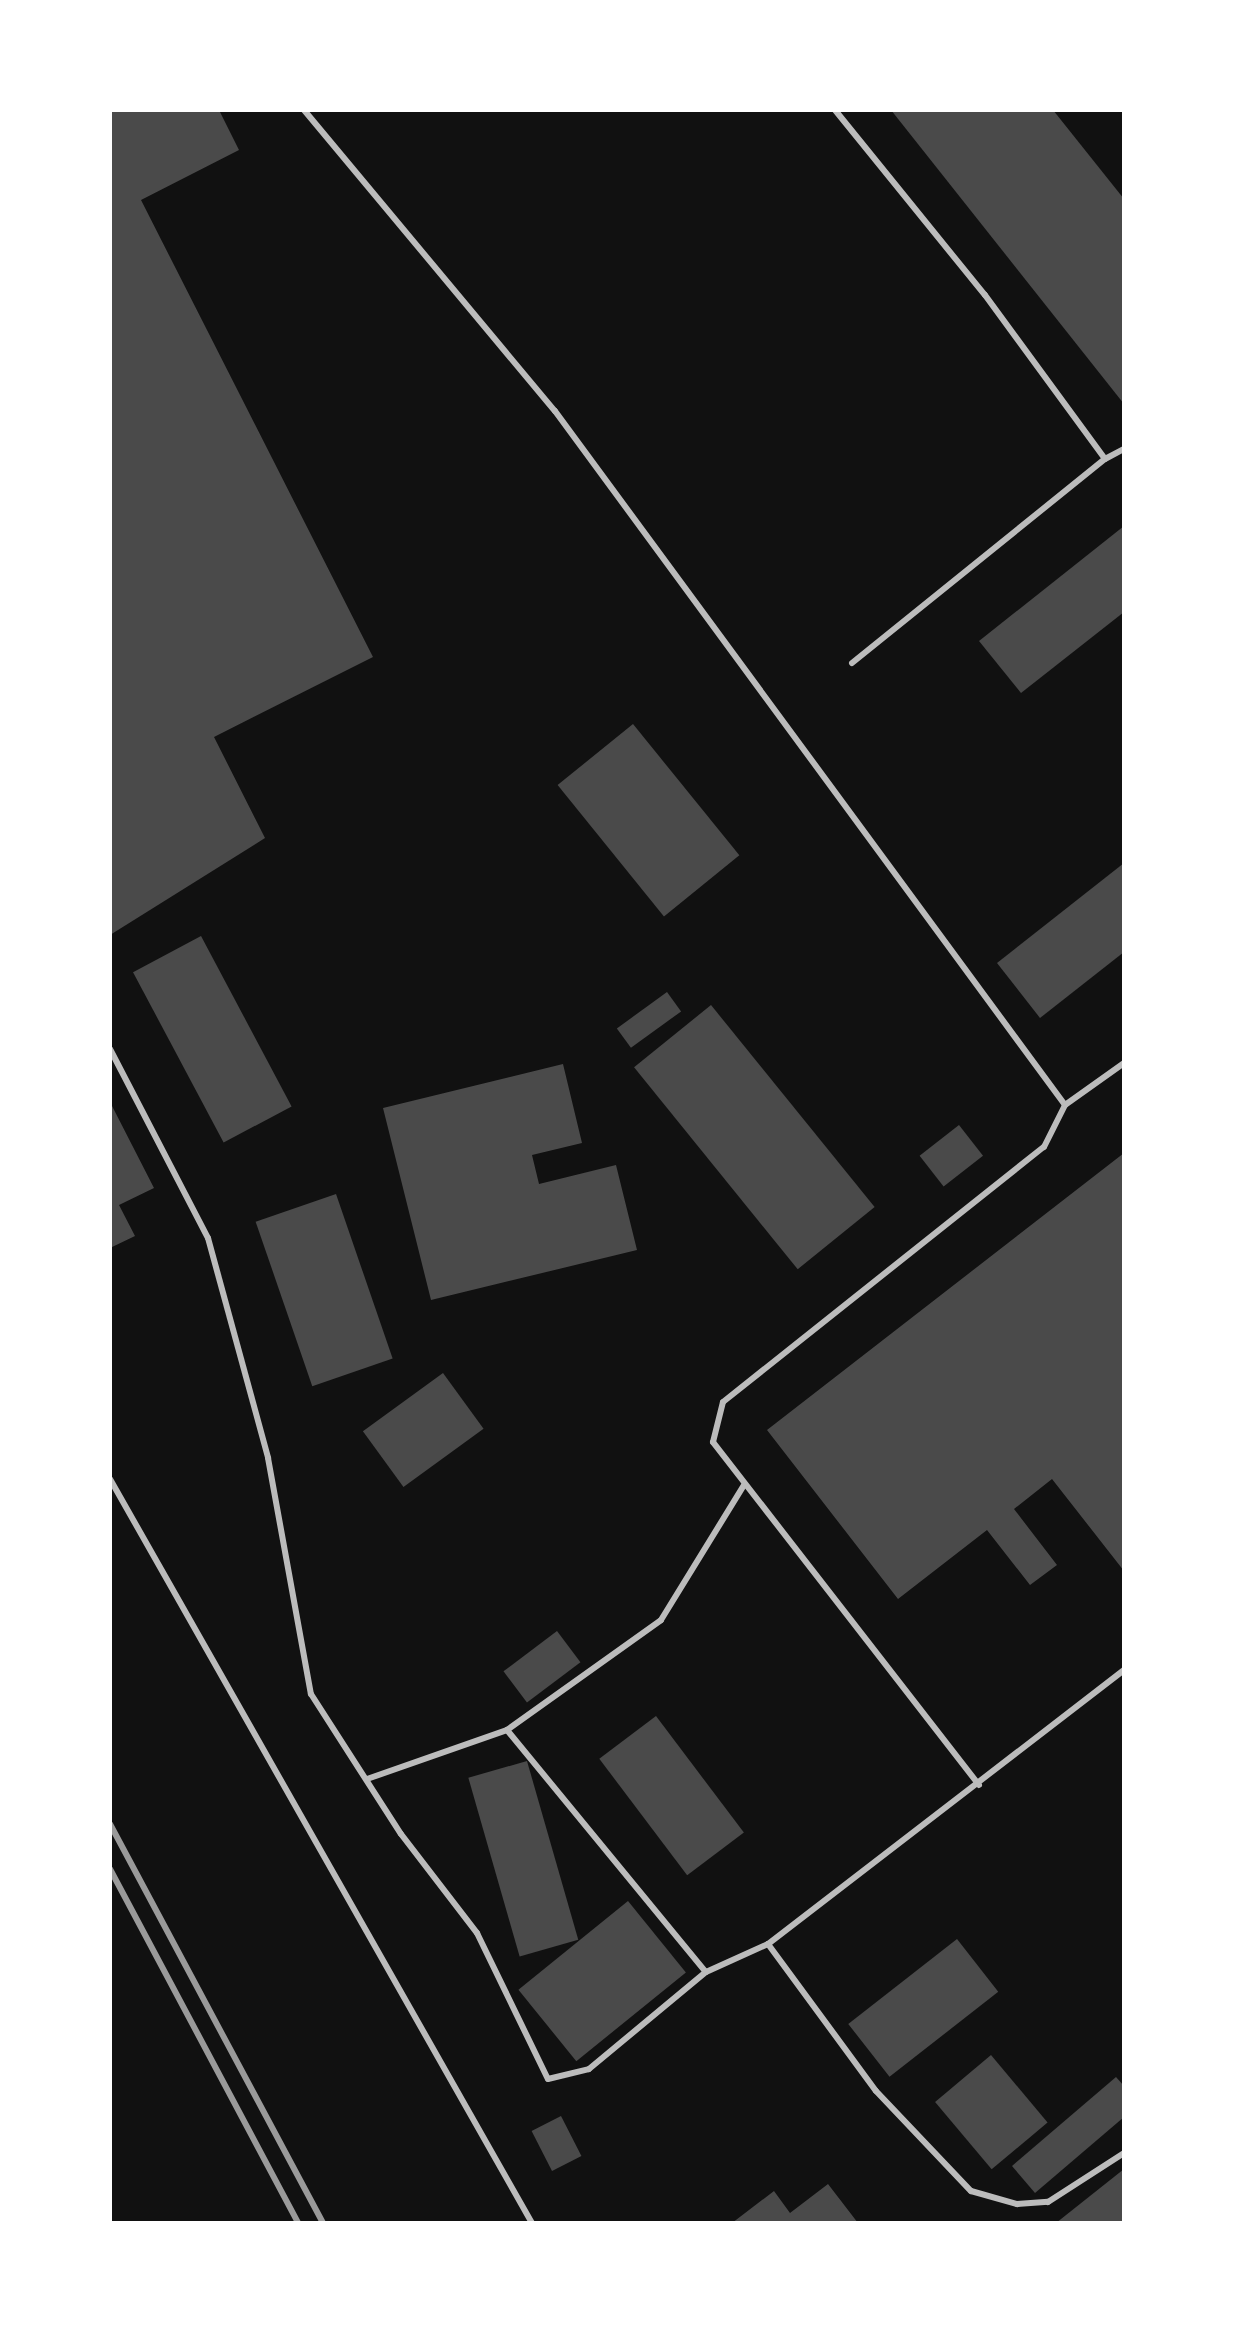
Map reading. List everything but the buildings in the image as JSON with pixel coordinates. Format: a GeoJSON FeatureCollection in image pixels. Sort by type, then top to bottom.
{"type":"FeatureCollection","features":[{"type":"Feature","properties":{"kind":"lane"},"geometry":{"type":"LineString","coordinates":[[304,110],[555,411],[1065,1105]]}},
{"type":"Feature","properties":{"kind":"lane"},"geometry":{"type":"LineString","coordinates":[[835,110],[985,295],[1105,459]]}},
{"type":"Feature","properties":{"kind":"lane"},"geometry":{"type":"LineString","coordinates":[[852,663],[1105,459],[1124,449]]}},
{"type":"Feature","properties":{"kind":"lane"},"geometry":{"type":"LineString","coordinates":[[110,1049],[208,1238],[268,1458],[311,1694],[401,1834],[477,1933],[548,2079],[589,2069],[706,1972],[768,1944],[979,1785],[1124,1670]]}},
{"type":"Feature","properties":{"kind":"lane"},"geometry":{"type":"LineString","coordinates":[[979,1785],[713,1442],[723,1402],[1044,1147],[1065,1105],[1124,1063]]}},
{"type":"Feature","properties":{"kind":"lane"},"geometry":{"type":"LineString","coordinates":[[110,1479],[532,2223]]}},
{"type":"Feature","properties":{"kind":"lane"},"geometry":{"type":"LineString","coordinates":[[367,1779],[507,1730],[661,1620],[744,1485]]}},
{"type":"Feature","properties":{"kind":"lane"},"geometry":{"type":"LineString","coordinates":[[507,1730],[706,1972]]}},
{"type":"Feature","properties":{"kind":"lane"},"geometry":{"type":"LineString","coordinates":[[768,1944],[876,2091],[971,2191],[1017,2204],[1048,2202],[1124,2153]]}},
{"type":"Feature","properties":{"kind":"railway"},"geometry":{"type":"LineString","coordinates":[[110,1824],[323,2223]]}},
{"type":"Feature","properties":{"kind":"railway"},"geometry":{"type":"LineString","coordinates":[[110,1869],[298,2223]]}}]}
